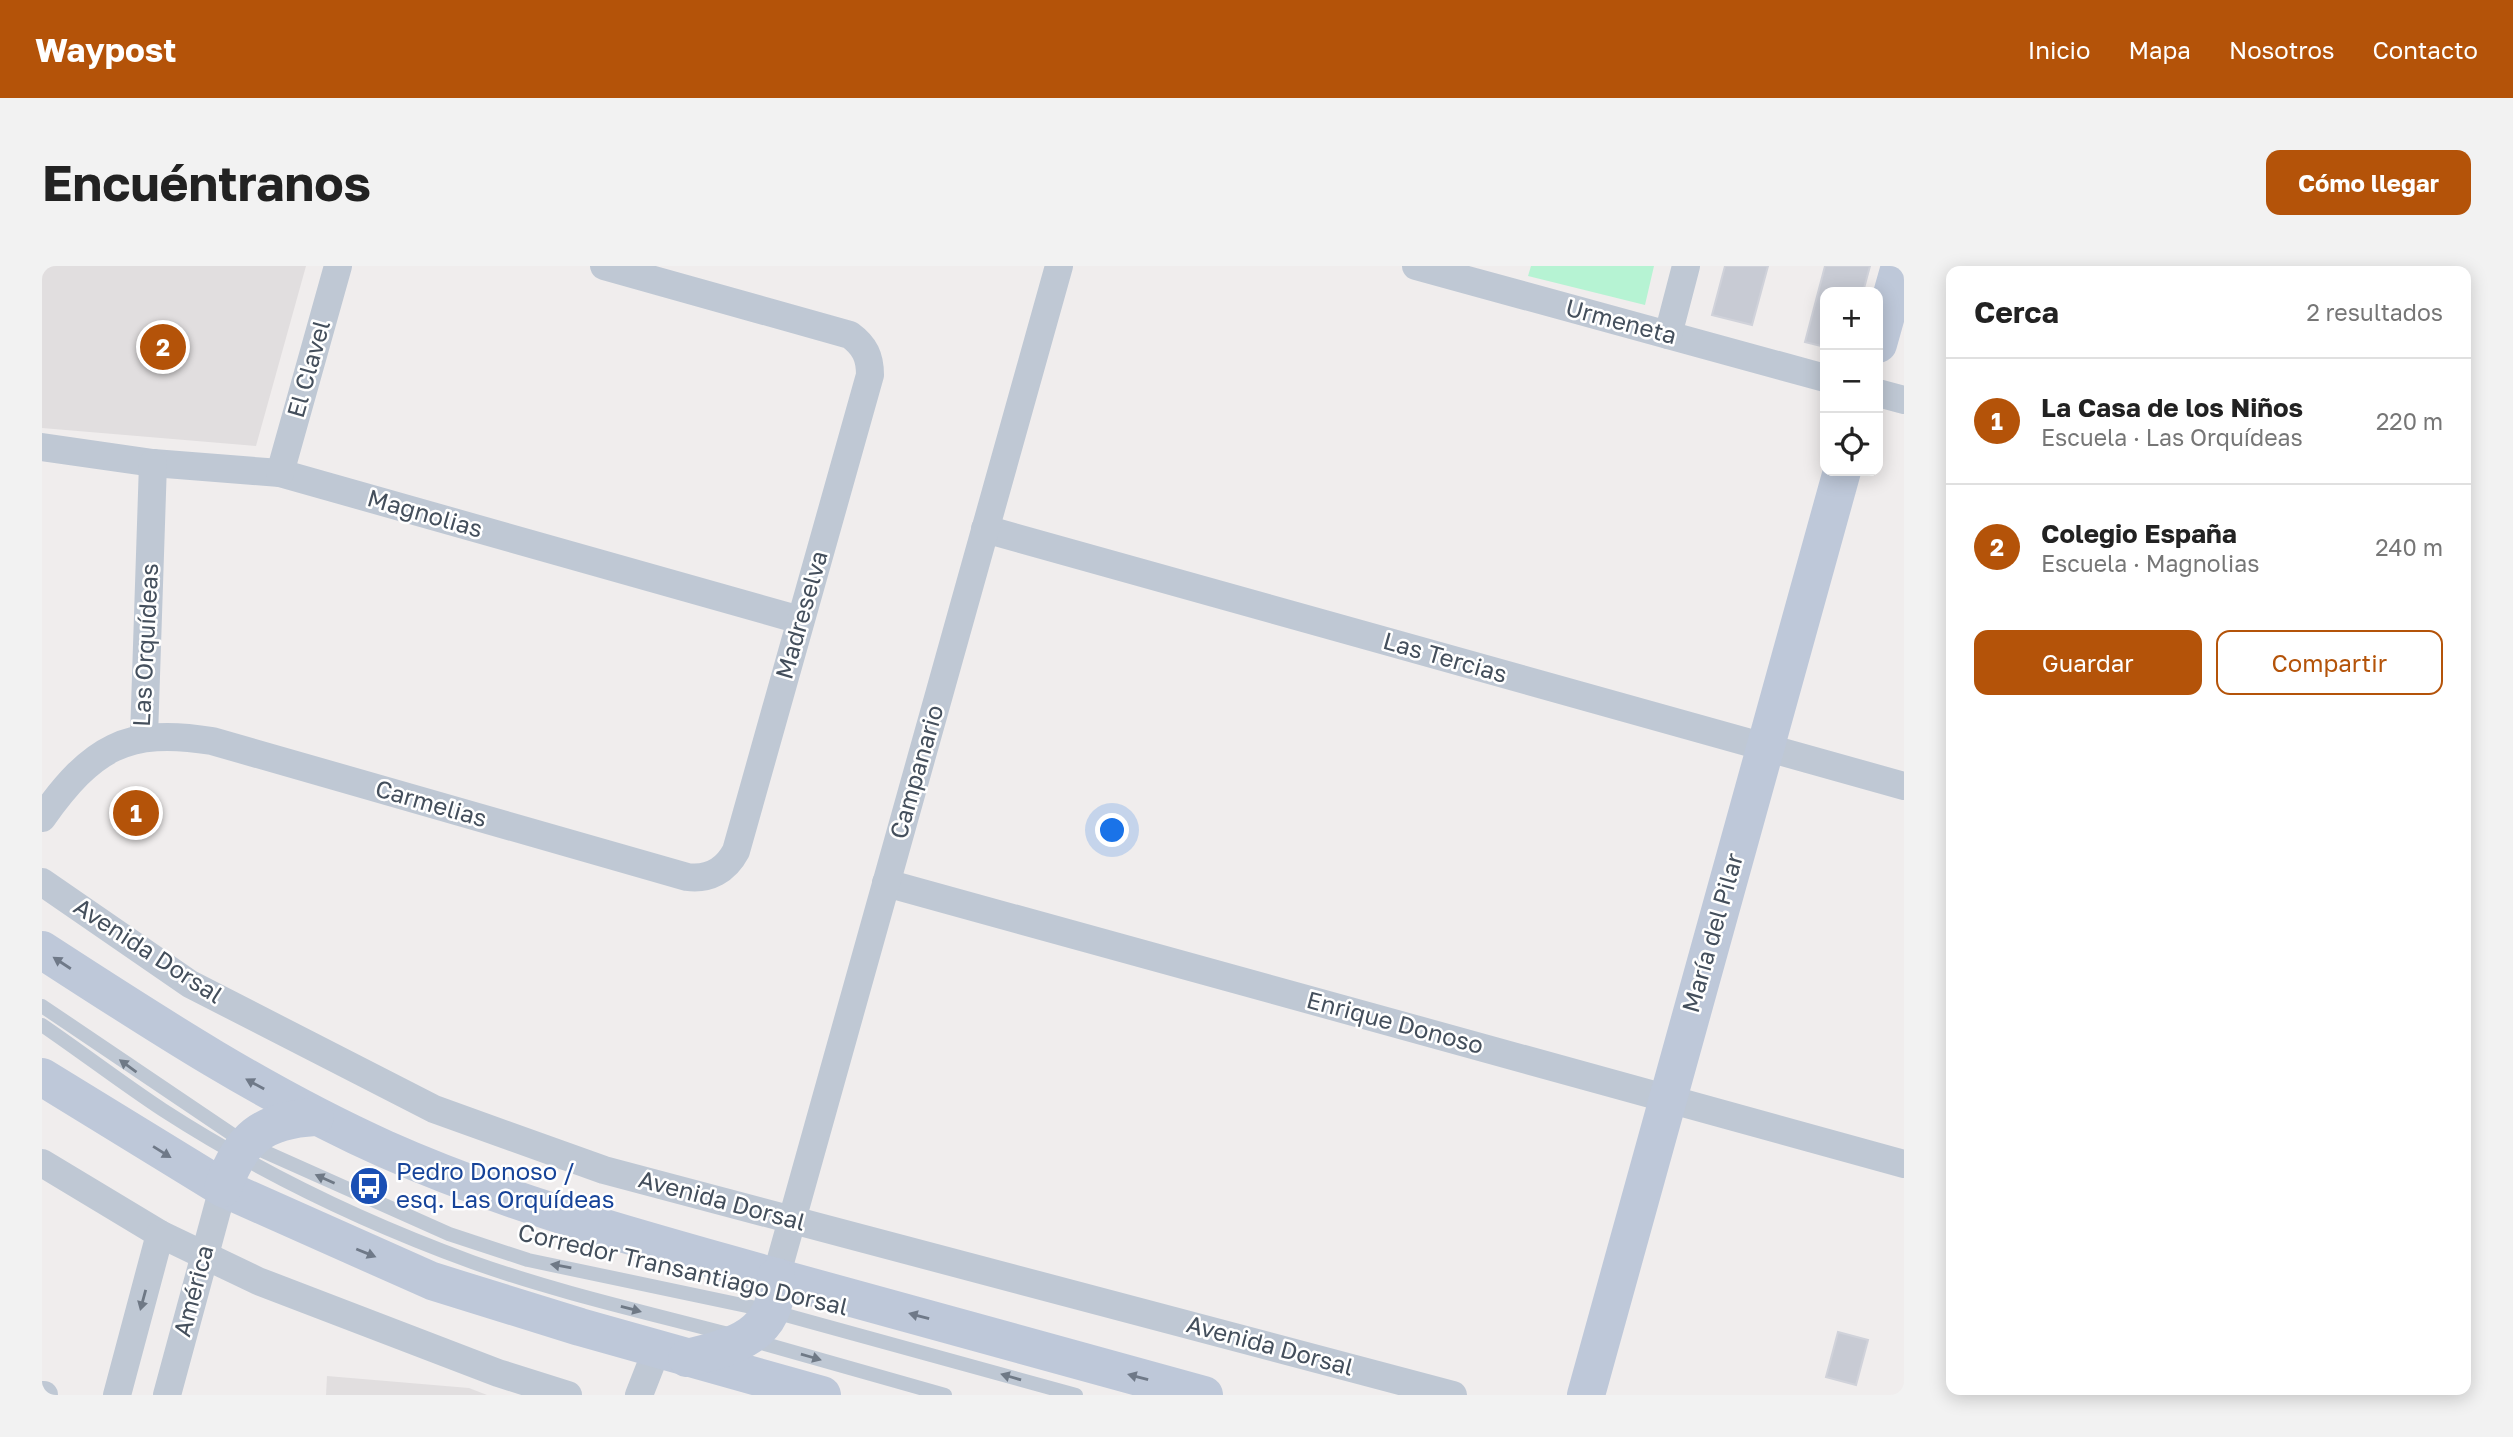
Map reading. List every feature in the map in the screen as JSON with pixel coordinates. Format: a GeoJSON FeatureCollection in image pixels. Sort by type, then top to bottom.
{"type":"FeatureCollection","features":[{"type":"Feature","properties":{"kind":"main road"},"geometry":{"type":"LineString","coordinates":[[1883,326],[1900,266]]}},
{"type":"Feature","properties":{"kind":"main road","name":"María del Pilar"},"geometry":{"type":"LineString","coordinates":[[1586,1395],[1841,476]]}},
{"type":"Feature","properties":{"kind":"main road"},"geometry":{"type":"LineString","coordinates":[[42,950],[214,1060],[315,1116],[388,1150],[521,1202],[773,1294],[1204,1395]]}},
{"type":"Feature","properties":{"kind":"main road"},"geometry":{"type":"LineString","coordinates":[[42,1077],[235,1161],[432,1281],[672,1354],[822,1395]]}},
{"type":"Feature","properties":{"kind":"main road"},"geometry":{"type":"LineString","coordinates":[[235,1161],[265,1127],[289,1118],[315,1116]]}},
{"type":"Feature","properties":{"kind":"main road"},"geometry":{"type":"LineString","coordinates":[[672,1354],[733,1346],[765,1323],[773,1294]]}},
{"type":"Feature","properties":{"kind":"street","name":"El Clavel"},"geometry":{"type":"LineString","coordinates":[[280,473],[338,266]]}},
{"type":"Feature","properties":{"kind":"street","name":"Madreselva"},"geometry":{"type":"LineString","coordinates":[[604,266],[850,335],[866,351],[870,375],[736,851],[717,873]]}},
{"type":"Feature","properties":{"kind":"street","name":"Campanario"},"geometry":{"type":"LineString","coordinates":[[773,1294],[1059,266]]}},
{"type":"Feature","properties":{"kind":"street","name":"Urmeneta"},"geometry":{"type":"LineString","coordinates":[[1416,266],[1496,276],[1668,335],[1820,377]]}},
{"type":"Feature","properties":{"kind":"street"},"geometry":{"type":"LineString","coordinates":[[1668,335],[1686,266]]}},
{"type":"Feature","properties":{"kind":"street"},"geometry":{"type":"LineString","coordinates":[[1883,394],[1904,400]]}},
{"type":"Feature","properties":{"kind":"street","name":"Magnolias"},"geometry":{"type":"LineString","coordinates":[[42,447],[153,463],[280,473],[800,620]]}},
{"type":"Feature","properties":{"kind":"street","name":"Las Orquídeas"},"geometry":{"type":"LineString","coordinates":[[42,818],[85,766],[120,745],[144,737],[153,463]]}},
{"type":"Feature","properties":{"kind":"street","name":"Las Tercias"},"geometry":{"type":"LineString","coordinates":[[985,530],[1904,786]]}},
{"type":"Feature","properties":{"kind":"street","name":"Carmelias"},"geometry":{"type":"LineString","coordinates":[[144,737],[164,734],[212,741],[687,877],[698,878],[717,873]]}},
{"type":"Feature","properties":{"kind":"street","name":"Avenida Dorsal"},"geometry":{"type":"LineString","coordinates":[[42,882],[190,984],[434,1109],[604,1170],[1453,1395]]}},
{"type":"Feature","properties":{"kind":"street","name":"Enrique Donoso"},"geometry":{"type":"LineString","coordinates":[[886,883],[1904,1164]]}},
{"type":"Feature","properties":{"kind":"street","name":"América"},"geometry":{"type":"LineString","coordinates":[[167,1395],[203,1256],[235,1161]]}},
{"type":"Feature","properties":{"kind":"street"},"geometry":{"type":"LineString","coordinates":[[42,1163],[160,1234],[258,1281],[472,1363],[568,1395]]}},
{"type":"Feature","properties":{"kind":"street","name":"América"},"geometry":{"type":"LineString","coordinates":[[117,1395],[160,1234]]}},
{"type":"Feature","properties":{"kind":"street"},"geometry":{"type":"LineString","coordinates":[[639,1395],[672,1354]]}},
{"type":"Feature","properties":{"kind":"lane","name":"Corredor Transantiago Dorsal"},"geometry":{"type":"LineString","coordinates":[[42,1006],[235,1161],[528,1261],[773,1294],[1076,1395]]}},
{"type":"Feature","properties":{"kind":"lane","name":"Corredor Transantiago Dorsal"},"geometry":{"type":"LineString","coordinates":[[42,1025],[235,1161],[367,1219],[472,1262],[553,1289],[746,1338],[945,1395]]}},
{"type":"Feature","properties":{"kind":"shaded area"},"geometry":{"type":"Polygon","coordinates":[[[42,266],[306,266],[256,446],[42,428],[42,266]]]}},
{"type":"Feature","properties":{"kind":"shaded area"},"geometry":{"type":"Polygon","coordinates":[[[327,1376],[469,1388],[487,1395],[326,1395],[327,1376]]]}},
{"type":"Feature","properties":{"kind":"green space"},"geometry":{"type":"Polygon","coordinates":[[[1531,266],[1654,266],[1645,305],[1528,276],[1531,266]]]}},
{"type":"Feature","properties":{"kind":"building"},"geometry":{"type":"Polygon","coordinates":[[[1725,266],[1768,266],[1752,325],[1712,315],[1725,266]]]}},
{"type":"Feature","properties":{"kind":"building"},"geometry":{"type":"Polygon","coordinates":[[[1825,266],[1870,266],[1864,287],[1820,287],[1820,346],[1805,342],[1825,266]]]}},
{"type":"Feature","properties":{"kind":"building"},"geometry":{"type":"Polygon","coordinates":[[[1838,1332],[1868,1340],[1856,1385],[1826,1377],[1838,1332]]]}},
{"type":"Feature","properties":{"kind":"place","name":"Colegio España"},"geometry":{"type":"Point","coordinates":[163,347]}},
{"type":"Feature","properties":{"kind":"place","name":"La Casa de los Niños"},"geometry":{"type":"Point","coordinates":[136,813]}},
{"type":"Feature","properties":{"kind":"place","name":"Pedro Donoso / esq. Las Orquídeas"},"geometry":{"type":"Point","coordinates":[369,1186]}}]}
